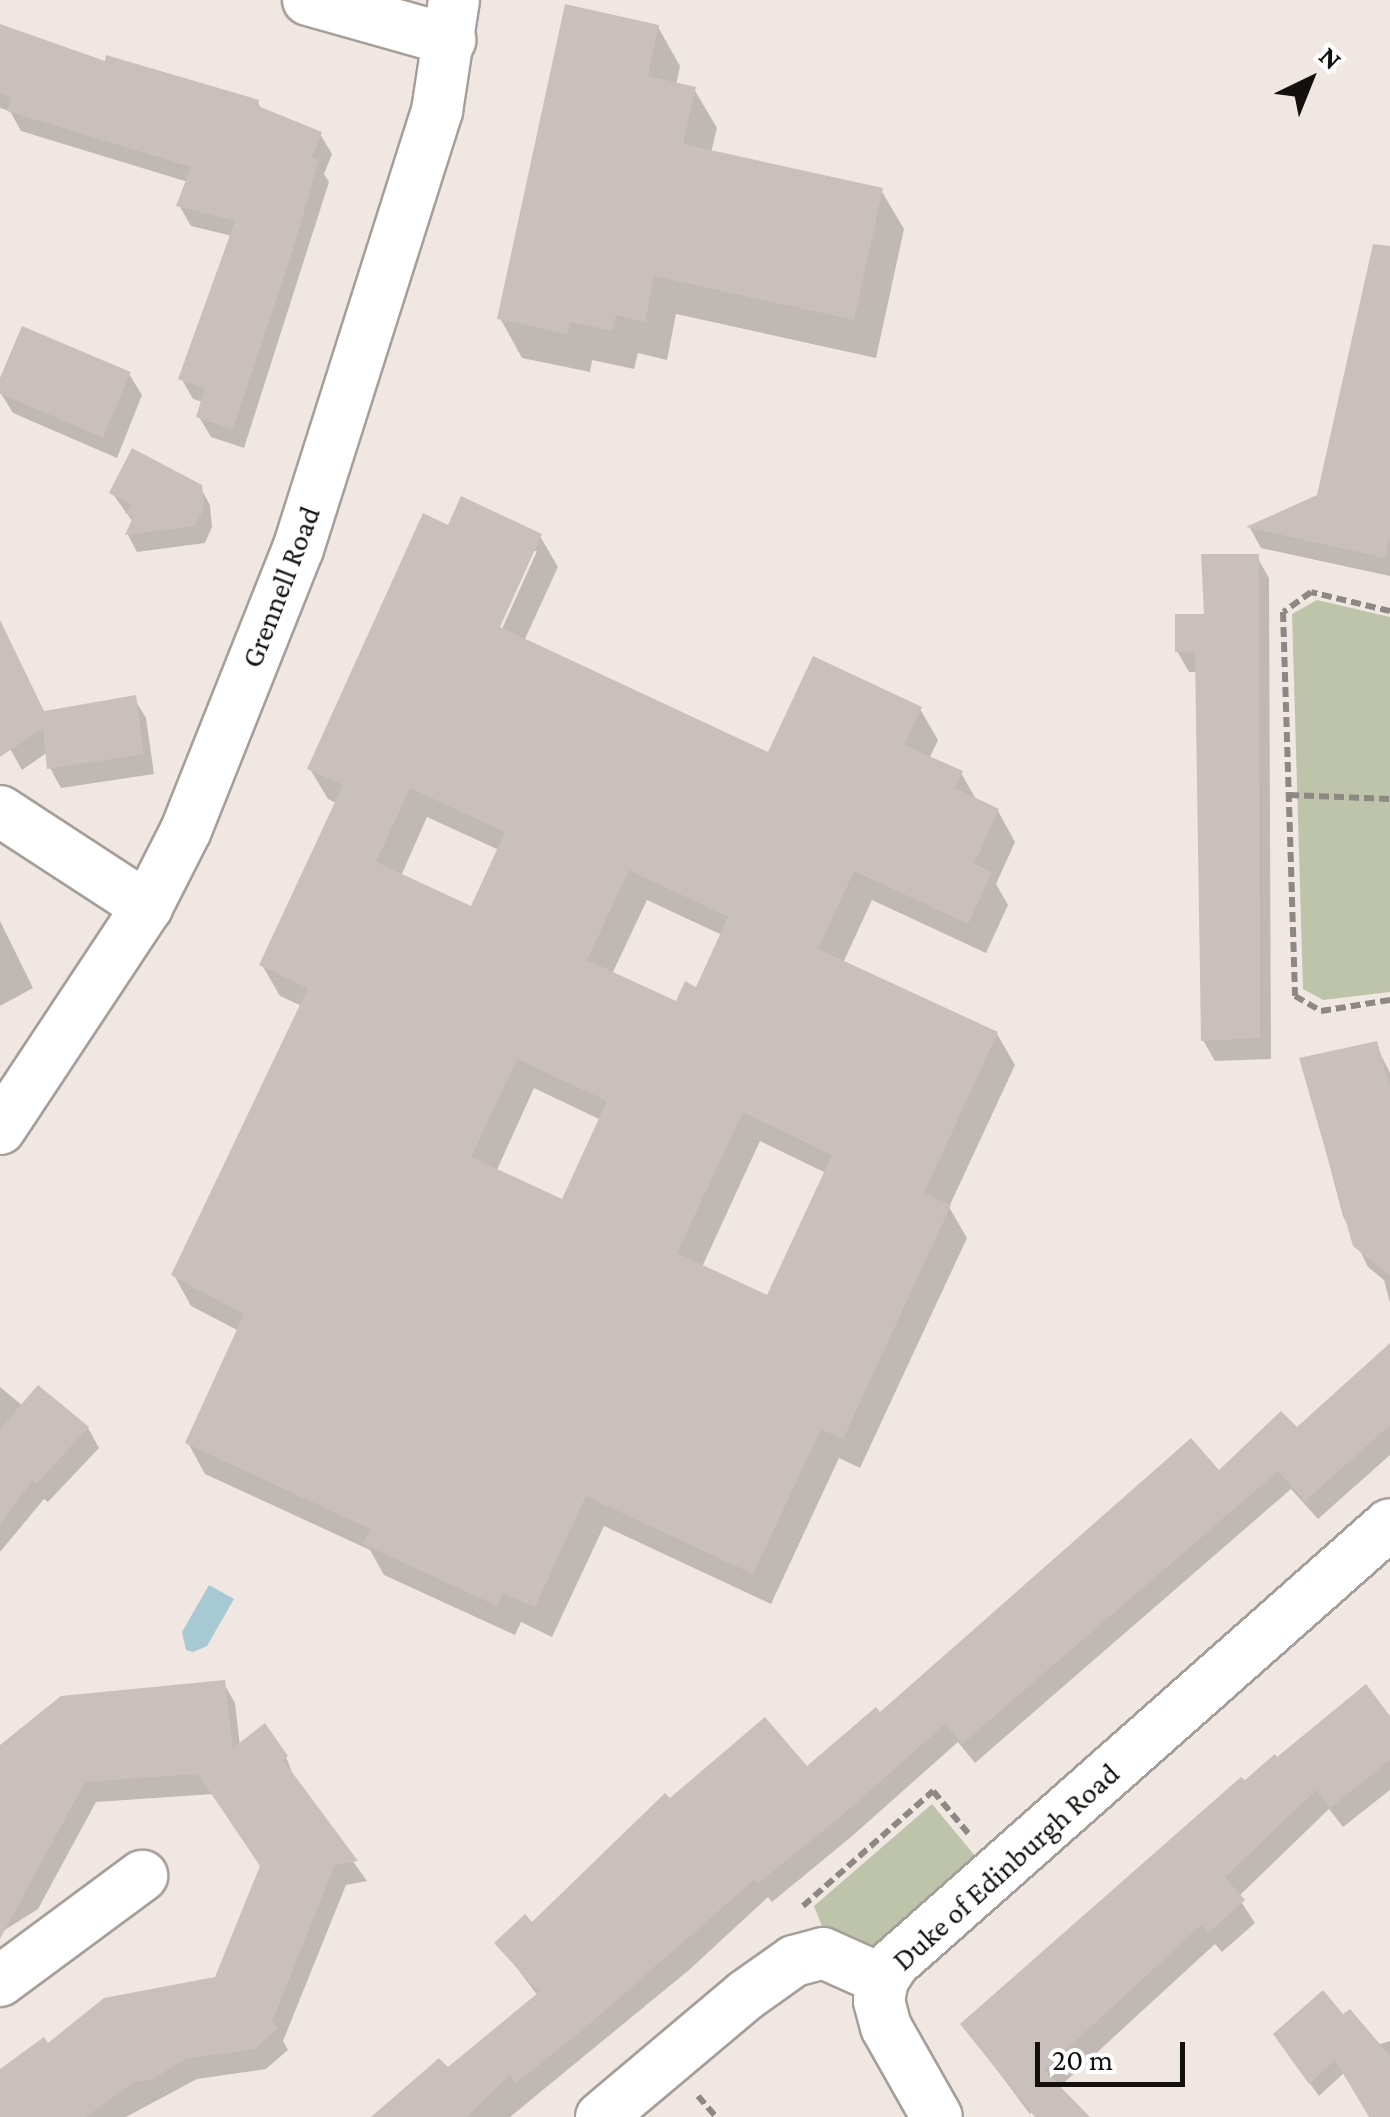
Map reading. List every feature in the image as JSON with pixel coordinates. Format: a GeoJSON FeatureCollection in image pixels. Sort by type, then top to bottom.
{"type":"FeatureCollection","features":[{"type":"Feature","properties":{"kind":"street"},"geometry":{"type":"LineString","coordinates":[[308,0],[452,20]]}},
{"type":"Feature","properties":{"kind":"street","name":"Grennell Road"},"geometry":{"type":"LineString","coordinates":[[0,1130],[147,907],[186,830],[298,549],[438,111],[452,20]]}},
{"type":"Feature","properties":{"kind":"street"},"geometry":{"type":"LineString","coordinates":[[0,811],[147,907]]}},
{"type":"Feature","properties":{"kind":"street","name":"Duke of Edinburgh Road"},"geometry":{"type":"LineString","coordinates":[[823,1953],[883,1980],[894,1963],[1390,1524]]}},
{"type":"Feature","properties":{"kind":"street"},"geometry":{"type":"LineString","coordinates":[[0,1981],[142,1876]]}},
{"type":"Feature","properties":{"kind":"street"},"geometry":{"type":"LineString","coordinates":[[600,2117],[746,1995],[794,1961],[823,1953]]}},
{"type":"Feature","properties":{"kind":"street"},"geometry":{"type":"LineString","coordinates":[[883,1980],[878,2001],[886,2027],[938,2117]]}},
{"type":"Feature","properties":{"kind":"path"},"geometry":{"type":"LineString","coordinates":[[1390,610],[1311,592],[1283,612],[1295,996],[1321,1011],[1390,1000]]}},
{"type":"Feature","properties":{"kind":"path"},"geometry":{"type":"LineString","coordinates":[[1289,796],[1390,798]]}},
{"type":"Feature","properties":{"kind":"path"},"geometry":{"type":"LineString","coordinates":[[823,1953],[804,1906],[932,1792],[1000,1870]]}},
{"type":"Feature","properties":{"kind":"green space"},"geometry":{"type":"Polygon","coordinates":[[[1317,600],[1390,617],[1390,992],[1323,1000],[1303,989],[1292,614],[1317,600]]]}},
{"type":"Feature","properties":{"kind":"green space"},"geometry":{"type":"Polygon","coordinates":[[[932,1804],[986,1869],[879,1966],[828,1942],[814,1906],[932,1804]]]}},
{"type":"Feature","properties":{"kind":"water"},"geometry":{"type":"Polygon","coordinates":[[[209,1585],[234,1599],[207,1646],[193,1652],[186,1650],[182,1632],[209,1585]]]}},
{"type":"Feature","properties":{"kind":"building"},"geometry":{"type":"Polygon","coordinates":[[[565,4],[659,25],[648,76],[696,87],[683,144],[883,188],[854,320],[654,276],[645,322],[616,315],[612,331],[570,322],[568,334],[497,319],[565,4]]]}},
{"type":"Feature","properties":{"kind":"building"},"geometry":{"type":"Polygon","coordinates":[[[0,24],[105,61],[106,55],[259,100],[258,106],[322,132],[312,157],[319,160],[291,256],[233,429],[196,417],[205,388],[178,379],[235,221],[176,206],[191,167],[7,111],[11,97],[0,93],[0,24]]]}},
{"type":"Feature","properties":{"kind":"building"},"geometry":{"type":"Polygon","coordinates":[[[1373,244],[1390,246],[1390,536],[1385,558],[1246,527],[1317,495],[1373,244]]]}},
{"type":"Feature","properties":{"kind":"building"},"geometry":{"type":"Polygon","coordinates":[[[22,326],[131,372],[103,437],[0,394],[0,378],[22,326]]]}},
{"type":"Feature","properties":{"kind":"building"},"geometry":{"type":"Polygon","coordinates":[[[132,448],[202,485],[204,508],[195,526],[125,535],[133,517],[125,513],[131,504],[109,493],[132,448]]]}},
{"type":"Feature","properties":{"kind":"building"},"geometry":{"type":"Polygon","coordinates":[[[461,496],[542,534],[500,627],[768,752],[813,656],[922,707],[904,745],[963,771],[955,788],[999,809],[974,864],[992,872],[968,924],[854,871],[818,949],[998,1032],[924,1193],[951,1205],[843,1439],[821,1429],[753,1574],[586,1496],[535,1607],[503,1593],[497,1606],[363,1544],[370,1529],[185,1443],[244,1314],[171,1275],[308,988],[259,965],[343,785],[307,769],[423,513],[448,525],[461,496]],[[410,788],[376,862],[471,906],[505,832],[410,788]],[[629,870],[587,960],[676,1001],[685,981],[696,987],[728,917],[629,870]],[[517,1059],[471,1157],[562,1199],[607,1101],[517,1059]],[[743,1112],[677,1253],[767,1295],[832,1155],[743,1112]]]}},
{"type":"Feature","properties":{"kind":"building"},"geometry":{"type":"Polygon","coordinates":[[[1201,554],[1259,554],[1260,1038],[1201,1041],[1195,653],[1175,652],[1175,614],[1204,614],[1201,554]]]}},
{"type":"Feature","properties":{"kind":"building"},"geometry":{"type":"Polygon","coordinates":[[[0,620],[44,711],[136,695],[144,754],[47,769],[43,728],[0,757],[0,620]]]}},
{"type":"Feature","properties":{"kind":"building"},"geometry":{"type":"Polygon","coordinates":[[[1377,1041],[1390,1087],[1390,1276],[1353,1246],[1299,1058],[1377,1041]]]}},
{"type":"Feature","properties":{"kind":"building"},"geometry":{"type":"Polygon","coordinates":[[[1390,1343],[1390,1425],[1305,1501],[1278,1471],[962,1744],[945,1724],[840,1817],[758,1883],[755,1879],[586,2027],[516,2083],[510,2075],[466,2117],[371,2117],[439,2058],[448,2067],[539,1992],[494,1943],[525,1914],[532,1922],[665,1793],[670,1798],[765,1717],[807,1766],[876,1707],[880,1712],[1191,1438],[1219,1470],[1281,1411],[1297,1427],[1390,1343]]]}},
{"type":"Feature","properties":{"kind":"building"},"geometry":{"type":"Polygon","coordinates":[[[38,1385],[89,1427],[36,1484],[32,1481],[0,1524],[0,1429],[38,1385]]]}},
{"type":"Feature","properties":{"kind":"building"},"geometry":{"type":"Polygon","coordinates":[[[225,1680],[233,1748],[265,1723],[288,1756],[283,1760],[358,1861],[335,1865],[272,2021],[278,2028],[255,2049],[185,2059],[153,2079],[134,2082],[86,2117],[0,2117],[0,2069],[44,2037],[48,2043],[104,1998],[215,1977],[260,1866],[198,1774],[85,1782],[0,1939],[0,1745],[61,1696],[225,1680]]]}},
{"type":"Feature","properties":{"kind":"building"},"geometry":{"type":"Polygon","coordinates":[[[1366,1684],[1390,1716],[1390,1760],[1330,1808],[1316,1790],[1225,1877],[1245,1900],[1208,1933],[1201,1925],[1044,2070],[1090,2117],[1035,2117],[960,2024],[1241,1777],[1245,1780],[1275,1754],[1277,1757],[1366,1684]]]}},
{"type":"Feature","properties":{"kind":"building"},"geometry":{"type":"Polygon","coordinates":[[[1323,1990],[1343,2014],[1350,2009],[1390,2056],[1390,2117],[1369,2117],[1335,2060],[1309,2084],[1273,2034],[1323,1990]]]}}]}
